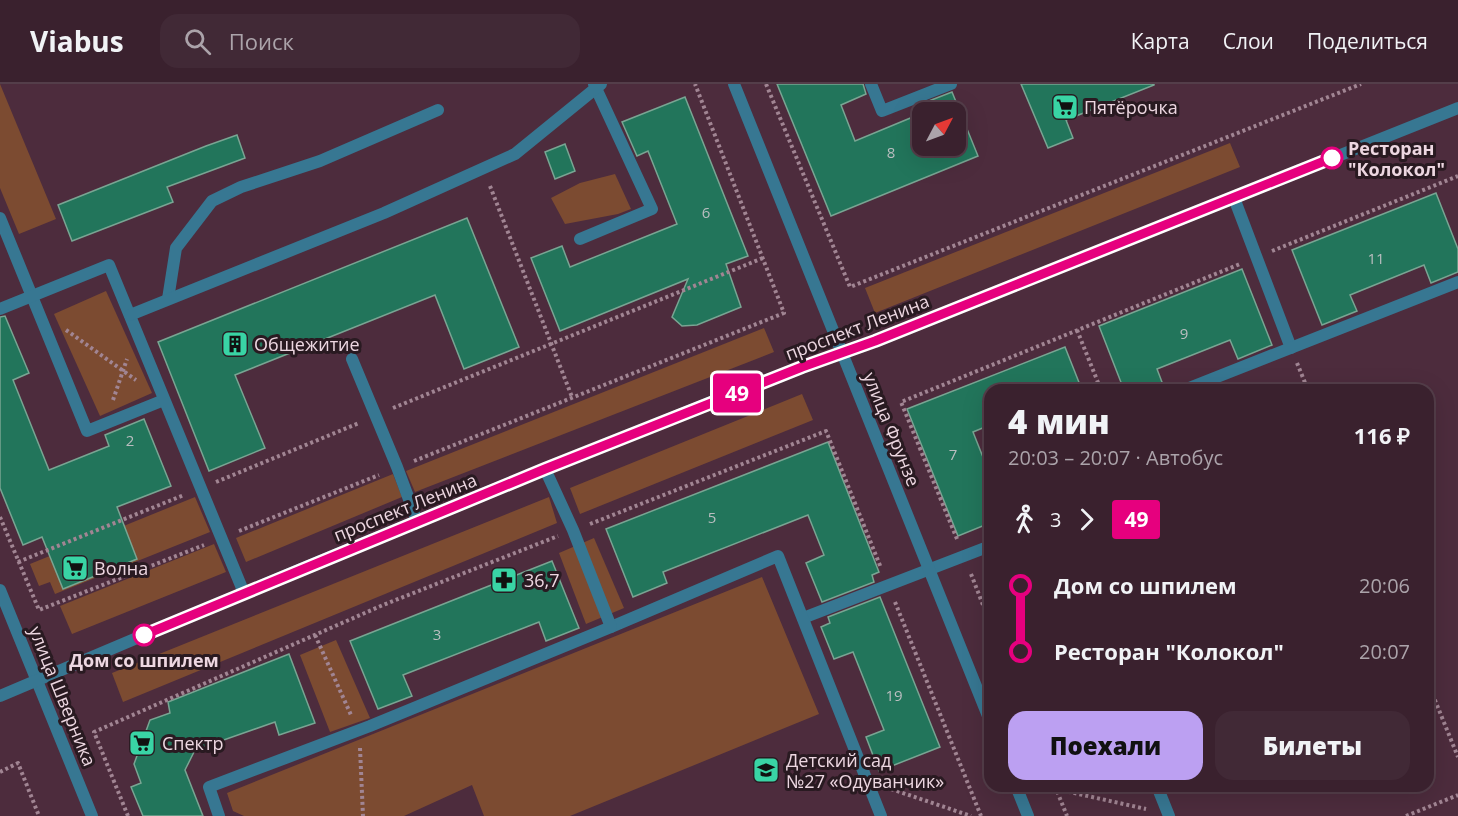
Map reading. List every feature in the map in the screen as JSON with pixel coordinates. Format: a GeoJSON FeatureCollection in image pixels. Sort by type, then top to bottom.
{"type":"FeatureCollection","features":[{"type":"Feature","properties":{"kind":"street","name":"улица Фрунзе"},"geometry":{"type":"LineString","coordinates":[[734,84],[984,707]]}},
{"type":"Feature","properties":{"kind":"street"},"geometry":{"type":"LineString","coordinates":[[871,84],[882,111],[951,84]]}},
{"type":"Feature","properties":{"kind":"street"},"geometry":{"type":"LineString","coordinates":[[132,320],[168,299],[384,213],[515,154],[597,86],[652,209],[580,239]]}},
{"type":"Feature","properties":{"kind":"street","name":"проспект Ленина"},"geometry":{"type":"LineString","coordinates":[[0,696],[545,469],[875,341],[1458,108]]}},
{"type":"Feature","properties":{"kind":"street"},"geometry":{"type":"LineString","coordinates":[[168,299],[176,248],[212,201],[241,187],[321,161],[438,110]]}},
{"type":"Feature","properties":{"kind":"street"},"geometry":{"type":"LineString","coordinates":[[1234,198],[1291,348]]}},
{"type":"Feature","properties":{"kind":"street"},"geometry":{"type":"LineString","coordinates":[[0,218],[87,431],[164,400]]}},
{"type":"Feature","properties":{"kind":"street"},"geometry":{"type":"LineString","coordinates":[[0,309],[109,265],[244,593]]}},
{"type":"Feature","properties":{"kind":"street"},"geometry":{"type":"LineString","coordinates":[[1199,384],[1458,282]]}},
{"type":"Feature","properties":{"kind":"street"},"geometry":{"type":"LineString","coordinates":[[352,359],[398,467],[417,521]]}},
{"type":"Feature","properties":{"kind":"street"},"geometry":{"type":"LineString","coordinates":[[545,469],[573,530],[611,627]]}},
{"type":"Feature","properties":{"kind":"street"},"geometry":{"type":"LineString","coordinates":[[803,618],[984,548]]}},
{"type":"Feature","properties":{"kind":"street"},"geometry":{"type":"LineString","coordinates":[[219,816],[209,787],[359,731],[778,556],[881,816]]}},
{"type":"Feature","properties":{"kind":"street","name":"улица Шверника"},"geometry":{"type":"LineString","coordinates":[[0,590],[92,816]]}},
{"type":"Feature","properties":{"kind":"street"},"geometry":{"type":"LineString","coordinates":[[1018,792],[1028,816]]}},
{"type":"Feature","properties":{"kind":"street"},"geometry":{"type":"LineString","coordinates":[[1159,792],[1169,815]]}},
{"type":"Feature","properties":{"kind":"path"},"geometry":{"type":"LineString","coordinates":[[694,84],[784,313]]}},
{"type":"Feature","properties":{"kind":"path"},"geometry":{"type":"LineString","coordinates":[[766,84],[850,287],[1361,84]]}},
{"type":"Feature","properties":{"kind":"path"},"geometry":{"type":"LineString","coordinates":[[484,169],[572,398]]}},
{"type":"Feature","properties":{"kind":"path"},"geometry":{"type":"LineString","coordinates":[[984,607],[901,402],[1458,176]]}},
{"type":"Feature","properties":{"kind":"path"},"geometry":{"type":"LineString","coordinates":[[37,309],[164,400]]}},
{"type":"Feature","properties":{"kind":"path"},"geometry":{"type":"LineString","coordinates":[[105,423],[124,372],[132,320]]}},
{"type":"Feature","properties":{"kind":"path"},"geometry":{"type":"LineString","coordinates":[[1077,330],[1099,384]]}},
{"type":"Feature","properties":{"kind":"path"},"geometry":{"type":"LineString","coordinates":[[1291,348],[1306,384]]}},
{"type":"Feature","properties":{"kind":"path"},"geometry":{"type":"LineString","coordinates":[[128,816],[94,732],[383,604],[826,431],[981,816]]}},
{"type":"Feature","properties":{"kind":"path"},"geometry":{"type":"LineString","coordinates":[[0,517],[39,610]]}},
{"type":"Feature","properties":{"kind":"path"},"geometry":{"type":"LineString","coordinates":[[315,635],[359,731],[363,816]]}},
{"type":"Feature","properties":{"kind":"path"},"geometry":{"type":"LineString","coordinates":[[1434,698],[1458,757]]}},
{"type":"Feature","properties":{"kind":"path"},"geometry":{"type":"LineString","coordinates":[[0,772],[18,763],[39,816]]}},
{"type":"Feature","properties":{"kind":"path"},"geometry":{"type":"LineString","coordinates":[[867,781],[971,816]]}},
{"type":"Feature","properties":{"kind":"path"},"geometry":{"type":"LineString","coordinates":[[1059,792],[1067,816]]}},
{"type":"Feature","properties":{"kind":"path"},"geometry":{"type":"LineString","coordinates":[[1077,792],[1169,815]]}},
{"type":"Feature","properties":{"kind":"path"},"geometry":{"type":"LineString","coordinates":[[1406,816],[1458,795]]}},
{"type":"Feature","properties":{"kind":"shaded area"},"geometry":{"type":"Polygon","coordinates":[[[0,84],[56,219],[19,234],[0,188],[0,84]]]}},
{"type":"Feature","properties":{"kind":"shaded area"},"geometry":{"type":"Polygon","coordinates":[[[1230,143],[1240,167],[875,313],[865,288],[1230,143]]]}},
{"type":"Feature","properties":{"kind":"shaded area"},"geometry":{"type":"Polygon","coordinates":[[[615,174],[631,209],[618,214],[565,224],[551,198],[580,183],[615,174]]]}},
{"type":"Feature","properties":{"kind":"shaded area"},"geometry":{"type":"Polygon","coordinates":[[[106,291],[152,393],[100,416],[54,314],[106,291]]]}},
{"type":"Feature","properties":{"kind":"shaded area"},"geometry":{"type":"Polygon","coordinates":[[[764,328],[774,352],[415,492],[406,471],[764,328]]]}},
{"type":"Feature","properties":{"kind":"shaded area"},"geometry":{"type":"Polygon","coordinates":[[[802,394],[813,420],[580,514],[570,488],[802,394]]]}},
{"type":"Feature","properties":{"kind":"shaded area"},"geometry":{"type":"Polygon","coordinates":[[[393,474],[402,497],[246,562],[236,538],[393,474]]]}},
{"type":"Feature","properties":{"kind":"shaded area"},"geometry":{"type":"Polygon","coordinates":[[[195,497],[210,532],[55,594],[50,582],[39,586],[30,564],[195,497]]]}},
{"type":"Feature","properties":{"kind":"shaded area"},"geometry":{"type":"Polygon","coordinates":[[[549,497],[557,523],[123,702],[112,673],[549,497]]]}},
{"type":"Feature","properties":{"kind":"shaded area"},"geometry":{"type":"Polygon","coordinates":[[[594,538],[624,608],[586,624],[559,553],[594,538]]]}},
{"type":"Feature","properties":{"kind":"shaded area"},"geometry":{"type":"Polygon","coordinates":[[[214,544],[226,572],[72,634],[60,606],[214,544]]]}},
{"type":"Feature","properties":{"kind":"shaded area"},"geometry":{"type":"Polygon","coordinates":[[[762,577],[819,714],[570,816],[484,816],[472,785],[404,816],[244,816],[233,811],[227,793],[762,577]]]}},
{"type":"Feature","properties":{"kind":"shaded area"},"geometry":{"type":"Polygon","coordinates":[[[336,640],[370,718],[330,732],[300,655],[336,640]]]}},
{"type":"Feature","properties":{"kind":"building"},"geometry":{"type":"Polygon","coordinates":[[[777,84],[863,84],[866,94],[841,105],[855,141],[912,117],[912,156],[966,156],[966,126],[978,156],[831,216],[777,84]]]}},
{"type":"Feature","properties":{"kind":"building","name":"Пятёрочка"},"geometry":{"type":"Polygon","coordinates":[[[1021,84],[1154,85],[1066,120],[1073,138],[1048,148],[1021,84]]]}},
{"type":"Feature","properties":{"kind":"building"},"geometry":{"type":"Polygon","coordinates":[[[952,92],[956,102],[926,102],[952,92]]]}},
{"type":"Feature","properties":{"kind":"building"},"geometry":{"type":"Polygon","coordinates":[[[685,97],[748,256],[726,264],[741,307],[697,325],[682,326],[672,317],[688,279],[560,331],[531,258],[562,246],[570,267],[677,224],[648,151],[637,156],[622,122],[685,97]]]}},
{"type":"Feature","properties":{"kind":"building"},"geometry":{"type":"Polygon","coordinates":[[[237,135],[245,158],[167,187],[173,202],[72,241],[58,205],[237,135]]]}},
{"type":"Feature","properties":{"kind":"building"},"geometry":{"type":"Polygon","coordinates":[[[565,144],[575,171],[555,179],[545,152],[565,144]]]}},
{"type":"Feature","properties":{"kind":"building"},"geometry":{"type":"Polygon","coordinates":[[[1436,193],[1458,249],[1458,272],[1431,283],[1424,265],[1350,295],[1357,311],[1322,325],[1292,250],[1436,193]]]}},
{"type":"Feature","properties":{"kind":"building","name":"Общежитие"},"geometry":{"type":"Polygon","coordinates":[[[467,218],[519,347],[464,369],[435,295],[235,375],[265,448],[209,471],[158,342],[467,218]]]}},
{"type":"Feature","properties":{"kind":"building"},"geometry":{"type":"Polygon","coordinates":[[[1242,269],[1272,345],[1238,359],[1230,340],[1157,369],[1163,384],[1122,384],[1099,326],[1242,269]]]}},
{"type":"Feature","properties":{"kind":"building"},"geometry":{"type":"Polygon","coordinates":[[[5,316],[29,373],[13,380],[49,470],[109,446],[105,435],[144,419],[171,486],[117,507],[137,559],[63,589],[42,537],[23,545],[0,488],[0,317],[5,316]]]}},
{"type":"Feature","properties":{"kind":"building"},"geometry":{"type":"Polygon","coordinates":[[[1065,347],[1080,384],[984,384],[984,427],[973,432],[984,460],[984,525],[958,536],[907,409],[1065,347]]]}},
{"type":"Feature","properties":{"kind":"building"},"geometry":{"type":"Polygon","coordinates":[[[828,442],[879,572],[872,575],[874,582],[822,602],[806,563],[824,555],[808,515],[663,572],[667,583],[633,597],[606,529],[828,442]]]}},
{"type":"Feature","properties":{"kind":"building"},"geometry":{"type":"Polygon","coordinates":[[[552,561],[579,628],[546,641],[539,622],[403,675],[412,696],[378,709],[350,641],[552,561]]]}},
{"type":"Feature","properties":{"kind":"building"},"geometry":{"type":"Polygon","coordinates":[[[880,597],[940,747],[879,771],[866,737],[884,730],[853,652],[834,659],[821,627],[830,623],[828,617],[880,597]]]}},
{"type":"Feature","properties":{"kind":"building","name":"Дом со шпилем"},"geometry":{"type":"Polygon","coordinates":[[[289,654],[315,723],[279,735],[275,722],[195,750],[185,770],[203,816],[143,816],[131,787],[141,783],[134,764],[150,720],[170,713],[168,702],[289,654]]]}},
{"type":"Feature","properties":{"kind":"bus line","name":"49"},"geometry":{"type":"LineString","coordinates":[[144,635],[545,469],[802,367],[875,341],[1332,158]]}},
{"type":"Feature","properties":{"kind":"place","name":"Пятёрочка"},"geometry":{"type":"Point","coordinates":[1065,107]}},
{"type":"Feature","properties":{"kind":"place","name":"Ресторан \"Колокол\""},"geometry":{"type":"Point","coordinates":[1332,158]}},
{"type":"Feature","properties":{"kind":"place","name":"Общежитие"},"geometry":{"type":"Point","coordinates":[235,344]}},
{"type":"Feature","properties":{"kind":"place","name":"Волна"},"geometry":{"type":"Point","coordinates":[75,568]}},
{"type":"Feature","properties":{"kind":"place","name":"36,7"},"geometry":{"type":"Point","coordinates":[504,580]}},
{"type":"Feature","properties":{"kind":"place","name":"Дом со шпилем"},"geometry":{"type":"Point","coordinates":[144,635]}},
{"type":"Feature","properties":{"kind":"place","name":"Спектр"},"geometry":{"type":"Point","coordinates":[142,743]}},
{"type":"Feature","properties":{"kind":"place","name":"Детский сад №27 «Одуванчик»"},"geometry":{"type":"Point","coordinates":[766,770]}}]}
